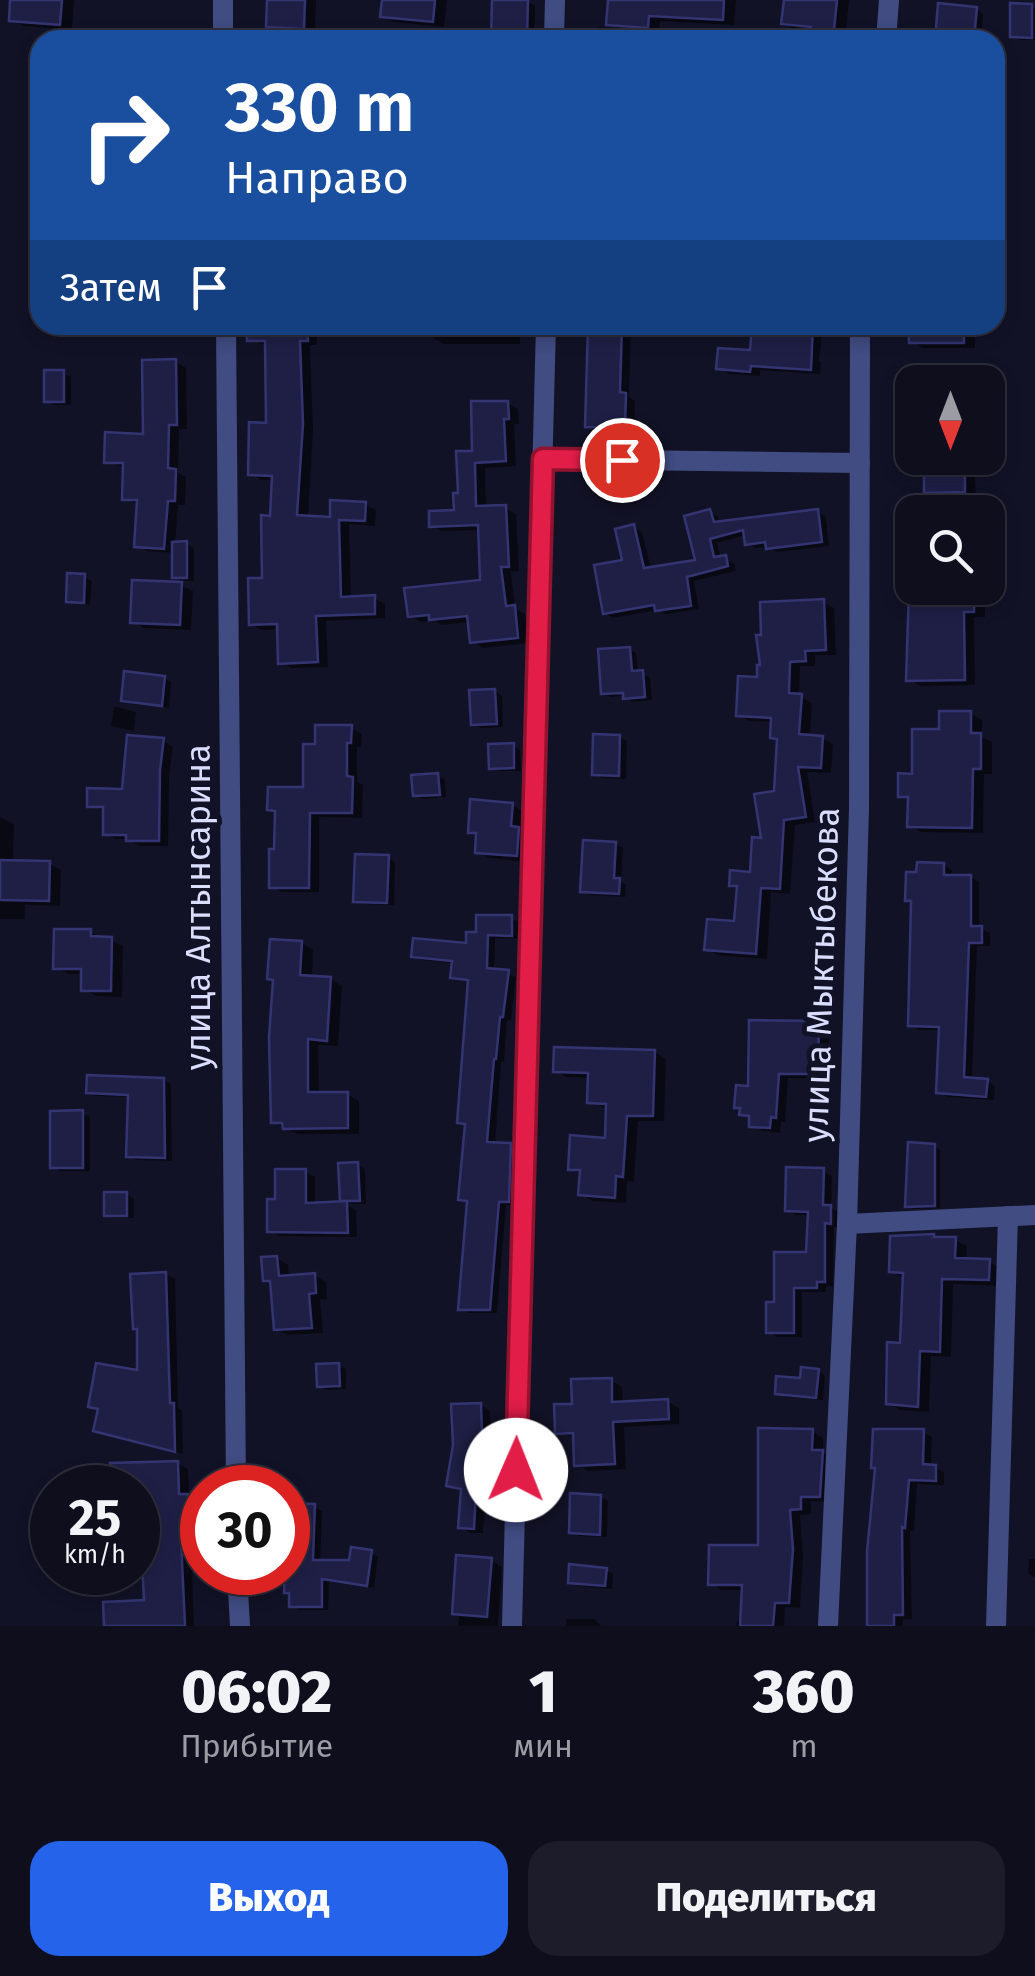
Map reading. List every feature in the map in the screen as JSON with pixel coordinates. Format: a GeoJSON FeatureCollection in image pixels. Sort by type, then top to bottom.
{"type":"FeatureCollection","features":[{"type":"Feature","properties":{"kind":"street"},"geometry":{"type":"LineString","coordinates":[[223,0],[223,30]]}},
{"type":"Feature","properties":{"kind":"street"},"geometry":{"type":"LineString","coordinates":[[554,30],[555,0]]}},
{"type":"Feature","properties":{"kind":"street"},"geometry":{"type":"LineString","coordinates":[[887,30],[889,0]]}},
{"type":"Feature","properties":{"kind":"street","name":"улица Алтынсарина"},"geometry":{"type":"LineString","coordinates":[[226,335],[236,1465]]}},
{"type":"Feature","properties":{"kind":"street"},"geometry":{"type":"LineString","coordinates":[[512,1626],[546,335]]}},
{"type":"Feature","properties":{"kind":"street","name":"улица Мыктыбекова"},"geometry":{"type":"LineString","coordinates":[[828,1626],[847,1224],[859,808],[860,335]]}},
{"type":"Feature","properties":{"kind":"street"},"geometry":{"type":"LineString","coordinates":[[543,459],[860,463]]}},
{"type":"Feature","properties":{"kind":"street"},"geometry":{"type":"LineString","coordinates":[[847,1224],[1035,1215]]}},
{"type":"Feature","properties":{"kind":"street"},"geometry":{"type":"LineString","coordinates":[[996,1626],[1008,1216]]}},
{"type":"Feature","properties":{"kind":"street"},"geometry":{"type":"LineString","coordinates":[[238,1595],[240,1626]]}},
{"type":"Feature","properties":{"kind":"building"},"geometry":{"type":"Polygon","coordinates":[[[10,0],[62,0],[60,25],[9,21],[10,0]]]}},
{"type":"Feature","properties":{"kind":"building"},"geometry":{"type":"Polygon","coordinates":[[[267,0],[305,0],[304,29],[266,27],[267,0]]]}},
{"type":"Feature","properties":{"kind":"building"},"geometry":{"type":"Polygon","coordinates":[[[382,0],[435,0],[433,22],[380,17],[382,0]]]}},
{"type":"Feature","properties":{"kind":"building"},"geometry":{"type":"Polygon","coordinates":[[[492,0],[528,0],[527,30],[491,30],[492,0]]]}},
{"type":"Feature","properties":{"kind":"building"},"geometry":{"type":"Polygon","coordinates":[[[608,0],[724,0],[723,20],[649,16],[648,28],[606,25],[608,0]]]}},
{"type":"Feature","properties":{"kind":"building"},"geometry":{"type":"Polygon","coordinates":[[[784,0],[837,0],[834,30],[781,24],[784,0]]]}},
{"type":"Feature","properties":{"kind":"building"},"geometry":{"type":"Polygon","coordinates":[[[938,3],[977,7],[975,30],[936,30],[938,3]]]}},
{"type":"Feature","properties":{"kind":"building"},"geometry":{"type":"Polygon","coordinates":[[[1010,3],[1032,4],[1032,38],[1010,37],[1010,3]]]}},
{"type":"Feature","properties":{"kind":"building"},"geometry":{"type":"Polygon","coordinates":[[[247,335],[308,335],[308,341],[300,341],[303,424],[297,515],[330,517],[330,500],[366,502],[365,521],[339,520],[341,597],[375,595],[375,614],[316,616],[318,662],[278,664],[277,624],[249,625],[248,578],[262,578],[261,515],[270,516],[272,476],[248,475],[249,422],[266,423],[265,341],[247,341],[247,335]]]}},
{"type":"Feature","properties":{"kind":"building"},"geometry":{"type":"Polygon","coordinates":[[[588,335],[622,335],[620,392],[626,393],[625,428],[585,427],[588,335]]]}},
{"type":"Feature","properties":{"kind":"building"},"geometry":{"type":"Polygon","coordinates":[[[751,335],[813,335],[811,370],[751,366],[750,372],[716,369],[718,348],[750,350],[751,335]]]}},
{"type":"Feature","properties":{"kind":"building"},"geometry":{"type":"Polygon","coordinates":[[[909,335],[964,335],[964,343],[909,343],[909,335]]]}},
{"type":"Feature","properties":{"kind":"building"},"geometry":{"type":"Polygon","coordinates":[[[176,359],[177,425],[169,425],[168,468],[176,469],[175,501],[168,501],[164,549],[134,547],[137,500],[122,500],[123,463],[104,463],[105,432],[143,434],[142,360],[176,359]]]}},
{"type":"Feature","properties":{"kind":"building"},"geometry":{"type":"Polygon","coordinates":[[[44,370],[64,370],[64,402],[44,402],[44,370]]]}},
{"type":"Feature","properties":{"kind":"building"},"geometry":{"type":"Polygon","coordinates":[[[471,401],[508,401],[509,419],[504,419],[506,461],[475,463],[476,506],[506,505],[509,567],[501,567],[506,606],[515,605],[518,638],[470,643],[467,616],[429,620],[429,615],[408,617],[404,588],[480,580],[478,525],[429,527],[429,511],[454,510],[453,493],[458,493],[456,451],[472,451],[471,401]]]}},
{"type":"Feature","properties":{"kind":"building"},"geometry":{"type":"Polygon","coordinates":[[[924,475],[965,475],[965,492],[924,493],[924,475]]]}},
{"type":"Feature","properties":{"kind":"building"},"geometry":{"type":"Polygon","coordinates":[[[710,509],[714,522],[818,509],[822,542],[766,549],[765,542],[745,545],[743,530],[710,539],[714,557],[726,555],[728,566],[687,577],[691,606],[655,611],[654,605],[603,614],[594,565],[622,560],[615,529],[634,524],[644,568],[695,560],[684,516],[710,509]]]}},
{"type":"Feature","properties":{"kind":"building"},"geometry":{"type":"Polygon","coordinates":[[[187,541],[187,578],[172,578],[172,542],[187,541]]]}},
{"type":"Feature","properties":{"kind":"building"},"geometry":{"type":"Polygon","coordinates":[[[67,573],[85,574],[84,603],[66,602],[67,573]]]}},
{"type":"Feature","properties":{"kind":"building"},"geometry":{"type":"Polygon","coordinates":[[[132,580],[182,582],[180,625],[130,623],[132,580]]]}},
{"type":"Feature","properties":{"kind":"building"},"geometry":{"type":"Polygon","coordinates":[[[824,599],[826,650],[805,651],[806,661],[790,662],[789,693],[802,694],[799,734],[823,736],[821,768],[798,767],[806,817],[784,820],[780,889],[761,888],[756,954],[704,950],[707,919],[734,921],[737,886],[729,886],[730,870],[750,872],[752,837],[761,838],[754,794],[774,791],[777,739],[770,738],[771,718],[736,716],[738,676],[757,677],[760,665],[756,635],[761,635],[760,602],[824,599]]]}},
{"type":"Feature","properties":{"kind":"building"},"geometry":{"type":"Polygon","coordinates":[[[908,605],[974,605],[974,612],[964,612],[965,680],[906,681],[908,605]]]}},
{"type":"Feature","properties":{"kind":"building"},"geometry":{"type":"Polygon","coordinates":[[[630,647],[632,671],[643,670],[645,697],[623,699],[623,693],[601,694],[598,649],[630,647]]]}},
{"type":"Feature","properties":{"kind":"building"},"geometry":{"type":"Polygon","coordinates":[[[124,671],[165,676],[162,706],[121,701],[124,671]]]}},
{"type":"Feature","properties":{"kind":"building"},"geometry":{"type":"Polygon","coordinates":[[[495,689],[497,724],[471,725],[469,690],[495,689]]]}},
{"type":"Feature","properties":{"kind":"building"},"geometry":{"type":"Polygon","coordinates":[[[939,711],[971,711],[971,733],[981,733],[981,769],[973,769],[972,828],[907,827],[908,797],[898,797],[898,773],[912,774],[912,729],[939,729],[939,711]]]}},
{"type":"Feature","properties":{"kind":"building"},"geometry":{"type":"Polygon","coordinates":[[[315,725],[352,725],[351,743],[347,743],[347,776],[353,777],[352,813],[310,813],[309,888],[269,888],[269,849],[274,849],[275,811],[267,810],[268,787],[303,787],[303,744],[315,744],[315,725]]]}},
{"type":"Feature","properties":{"kind":"building"},"geometry":{"type":"Polygon","coordinates":[[[593,734],[620,735],[619,776],[592,775],[593,734]]]}},
{"type":"Feature","properties":{"kind":"building"},"geometry":{"type":"Polygon","coordinates":[[[127,735],[164,738],[159,841],[126,841],[126,835],[103,835],[103,807],[87,807],[87,788],[122,789],[127,735]]]}},
{"type":"Feature","properties":{"kind":"building"},"geometry":{"type":"Polygon","coordinates":[[[514,743],[514,768],[489,769],[488,744],[514,743]]]}},
{"type":"Feature","properties":{"kind":"building"},"geometry":{"type":"Polygon","coordinates":[[[438,773],[440,795],[413,796],[411,775],[438,773]]]}},
{"type":"Feature","properties":{"kind":"building"},"geometry":{"type":"Polygon","coordinates":[[[470,799],[513,803],[511,826],[519,827],[517,856],[475,853],[476,833],[468,833],[470,799]]]}},
{"type":"Feature","properties":{"kind":"building"},"geometry":{"type":"Polygon","coordinates":[[[583,840],[616,842],[614,878],[620,878],[619,894],[580,892],[583,840]]]}},
{"type":"Feature","properties":{"kind":"building"},"geometry":{"type":"Polygon","coordinates":[[[355,854],[389,855],[387,903],[353,902],[355,854]]]}},
{"type":"Feature","properties":{"kind":"building"},"geometry":{"type":"Polygon","coordinates":[[[0,860],[50,861],[49,901],[0,900],[0,860]]]}},
{"type":"Feature","properties":{"kind":"building"},"geometry":{"type":"Polygon","coordinates":[[[917,862],[944,863],[944,875],[971,875],[971,926],[982,926],[982,943],[969,943],[964,1077],[988,1079],[986,1097],[936,1093],[939,1027],[908,1026],[911,901],[905,901],[906,872],[916,872],[917,862]]]}},
{"type":"Feature","properties":{"kind":"building"},"geometry":{"type":"Polygon","coordinates":[[[476,915],[512,915],[512,936],[488,935],[487,968],[509,970],[494,1059],[487,1142],[511,1143],[509,1202],[499,1202],[490,1310],[458,1310],[467,1201],[458,1200],[465,1124],[457,1123],[468,980],[450,978],[452,961],[411,957],[413,938],[466,943],[466,932],[476,932],[476,915]]]}},
{"type":"Feature","properties":{"kind":"building"},"geometry":{"type":"Polygon","coordinates":[[[54,929],[91,929],[91,936],[112,937],[111,991],[81,991],[81,969],[53,969],[54,929]]]}},
{"type":"Feature","properties":{"kind":"building"},"geometry":{"type":"Polygon","coordinates":[[[270,939],[302,941],[300,975],[331,977],[327,1041],[308,1039],[308,1092],[348,1092],[348,1128],[283,1129],[282,1123],[271,1123],[269,1037],[273,980],[267,979],[270,939]]]}},
{"type":"Feature","properties":{"kind":"building"},"geometry":{"type":"Polygon","coordinates":[[[749,1020],[819,1021],[818,1074],[779,1074],[776,1118],[771,1117],[770,1128],[749,1127],[749,1116],[739,1115],[740,1108],[734,1108],[736,1085],[748,1086],[749,1020]]]}},
{"type":"Feature","properties":{"kind":"building"},"geometry":{"type":"Polygon","coordinates":[[[554,1047],[655,1050],[653,1116],[627,1116],[623,1177],[616,1176],[615,1198],[578,1195],[580,1170],[568,1170],[570,1135],[605,1138],[606,1104],[587,1103],[588,1073],[553,1072],[554,1047]]]}},
{"type":"Feature","properties":{"kind":"building"},"geometry":{"type":"Polygon","coordinates":[[[87,1075],[164,1078],[165,1158],[126,1157],[128,1095],[86,1093],[87,1075]]]}},
{"type":"Feature","properties":{"kind":"building"},"geometry":{"type":"Polygon","coordinates":[[[83,1110],[83,1168],[50,1168],[50,1111],[83,1110]]]}},
{"type":"Feature","properties":{"kind":"building"},"geometry":{"type":"Polygon","coordinates":[[[908,1142],[935,1144],[935,1206],[905,1207],[908,1142]]]}},
{"type":"Feature","properties":{"kind":"building"},"geometry":{"type":"Polygon","coordinates":[[[358,1162],[360,1201],[340,1201],[338,1163],[358,1162]]]}},
{"type":"Feature","properties":{"kind":"building"},"geometry":{"type":"Polygon","coordinates":[[[786,1167],[824,1168],[823,1205],[831,1205],[831,1224],[825,1223],[825,1282],[817,1282],[817,1288],[794,1288],[794,1333],[766,1333],[766,1302],[774,1302],[774,1252],[806,1252],[808,1212],[785,1211],[786,1167]]]}},
{"type":"Feature","properties":{"kind":"building"},"geometry":{"type":"Polygon","coordinates":[[[275,1169],[306,1169],[306,1203],[347,1201],[348,1233],[267,1232],[267,1199],[275,1199],[275,1169]]]}},
{"type":"Feature","properties":{"kind":"building"},"geometry":{"type":"Polygon","coordinates":[[[104,1192],[127,1192],[127,1216],[104,1216],[104,1192]]]}},
{"type":"Feature","properties":{"kind":"building"},"geometry":{"type":"Polygon","coordinates":[[[890,1236],[956,1237],[955,1258],[990,1259],[989,1280],[942,1279],[940,1352],[920,1351],[918,1407],[886,1404],[887,1342],[900,1343],[903,1273],[889,1272],[890,1236]]]}},
{"type":"Feature","properties":{"kind":"building"},"geometry":{"type":"Polygon","coordinates":[[[277,1256],[279,1276],[315,1273],[316,1293],[309,1294],[312,1328],[274,1330],[270,1281],[263,1281],[261,1257],[277,1256]]]}},
{"type":"Feature","properties":{"kind":"building"},"geometry":{"type":"Polygon","coordinates":[[[166,1272],[175,1452],[93,1431],[98,1409],[88,1407],[96,1363],[137,1370],[130,1274],[166,1272]]]}},
{"type":"Feature","properties":{"kind":"building"},"geometry":{"type":"Polygon","coordinates":[[[339,1363],[340,1386],[317,1387],[316,1364],[339,1363]]]}},
{"type":"Feature","properties":{"kind":"building"},"geometry":{"type":"Polygon","coordinates":[[[801,1367],[819,1369],[816,1398],[775,1394],[776,1376],[800,1378],[801,1367]]]}},
{"type":"Feature","properties":{"kind":"building"},"geometry":{"type":"Polygon","coordinates":[[[612,1378],[612,1402],[668,1399],[669,1419],[613,1422],[615,1464],[574,1466],[573,1433],[555,1434],[554,1404],[572,1404],[571,1379],[612,1378]]]}},
{"type":"Feature","properties":{"kind":"building"},"geometry":{"type":"Polygon","coordinates":[[[481,1403],[483,1464],[498,1466],[498,1485],[491,1484],[490,1493],[476,1491],[474,1529],[458,1528],[461,1489],[446,1486],[453,1445],[451,1404],[481,1403]]]}},
{"type":"Feature","properties":{"kind":"building"},"geometry":{"type":"Polygon","coordinates":[[[758,1428],[813,1429],[812,1450],[823,1450],[820,1497],[801,1497],[801,1509],[790,1510],[793,1549],[789,1603],[775,1603],[773,1626],[740,1626],[742,1585],[708,1585],[709,1545],[758,1545],[758,1428]]]}},
{"type":"Feature","properties":{"kind":"building"},"geometry":{"type":"Polygon","coordinates":[[[873,1429],[924,1429],[923,1464],[936,1465],[936,1481],[909,1480],[905,1528],[902,1527],[903,1615],[894,1615],[894,1626],[867,1626],[867,1552],[875,1468],[871,1468],[873,1429]]]}},
{"type":"Feature","properties":{"kind":"building"},"geometry":{"type":"Polygon","coordinates":[[[178,1461],[180,1595],[184,1595],[185,1626],[104,1626],[103,1602],[144,1600],[144,1595],[160,1595],[160,1465],[110,1463],[178,1461]]]}},
{"type":"Feature","properties":{"kind":"building"},"geometry":{"type":"Polygon","coordinates":[[[570,1493],[601,1495],[600,1535],[569,1533],[570,1493]]]}},
{"type":"Feature","properties":{"kind":"building"},"geometry":{"type":"Polygon","coordinates":[[[310,1504],[315,1504],[313,1560],[349,1560],[351,1547],[372,1550],[367,1586],[322,1579],[322,1607],[289,1607],[289,1595],[310,1595],[310,1504]]]}},
{"type":"Feature","properties":{"kind":"building"},"geometry":{"type":"Polygon","coordinates":[[[456,1555],[492,1558],[487,1617],[452,1614],[456,1555]]]}},
{"type":"Feature","properties":{"kind":"building"},"geometry":{"type":"Polygon","coordinates":[[[569,1564],[607,1568],[605,1586],[568,1583],[569,1564]]]}},
{"type":"Feature","properties":{"kind":"route"},"geometry":{"type":"LineString","coordinates":[[516,1470],[543,459],[622,460]]}}]}
